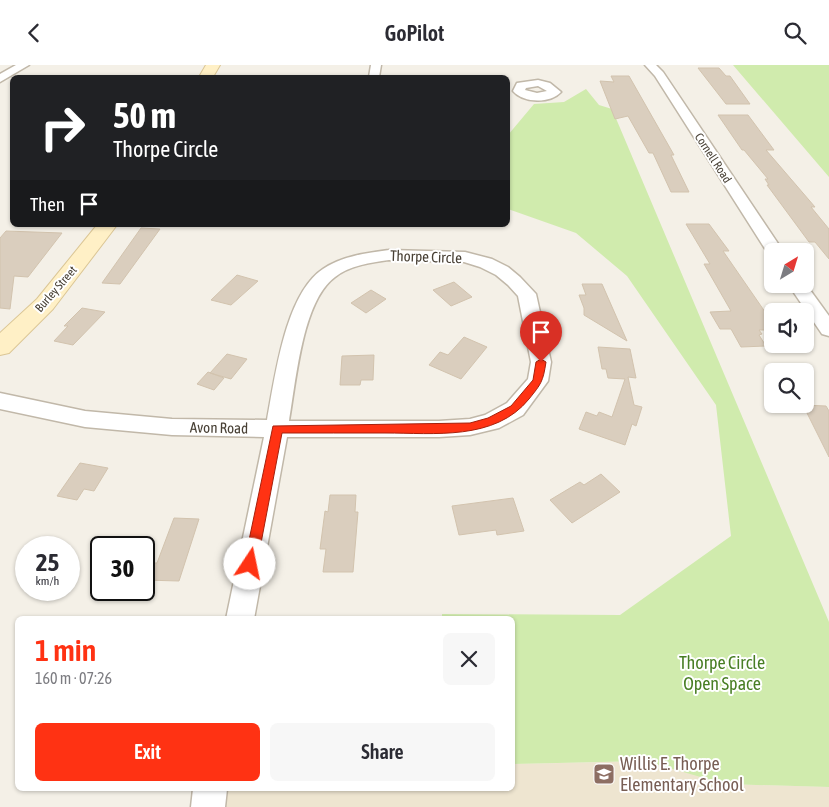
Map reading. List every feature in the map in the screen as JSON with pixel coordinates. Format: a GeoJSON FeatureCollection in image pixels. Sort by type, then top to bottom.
{"type":"FeatureCollection","features":[{"type":"Feature","properties":{"kind":"main road","name":"Burley Street"},"geometry":{"type":"LineString","coordinates":[[0,347],[44,304],[106,227]]}},
{"type":"Feature","properties":{"kind":"street"},"geometry":{"type":"LineString","coordinates":[[0,79],[24,65]]}},
{"type":"Feature","properties":{"kind":"street","name":"Cornell Road"},"geometry":{"type":"LineString","coordinates":[[650,65],[659,74],[771,243]]}},
{"type":"Feature","properties":{"kind":"street","name":"Thorpe Circle"},"geometry":{"type":"LineString","coordinates":[[389,255],[465,257],[486,263],[502,271],[527,294],[541,362],[538,381],[515,409],[492,422],[470,427],[439,429],[277,429],[297,327],[304,303],[314,287],[327,274],[345,264],[364,258],[389,255]]}},
{"type":"Feature","properties":{"kind":"street"},"geometry":{"type":"LineString","coordinates":[[803,293],[829,331]]}},
{"type":"Feature","properties":{"kind":"street","name":"Avon Road"},"geometry":{"type":"LineString","coordinates":[[0,401],[85,419],[172,427],[277,429]]}},
{"type":"Feature","properties":{"kind":"street"},"geometry":{"type":"LineString","coordinates":[[241,616],[277,429]]}},
{"type":"Feature","properties":{"kind":"street"},"geometry":{"type":"LineString","coordinates":[[208,807],[210,791]]}},
{"type":"Feature","properties":{"kind":"shaded area","name":"Willis E. Thorpe Elementary School"},"geometry":{"type":"Polygon","coordinates":[[[657,761],[725,784],[829,787],[829,807],[193,807],[209,791],[515,791],[515,764],[657,761]]]}},
{"type":"Feature","properties":{"kind":"green space"},"geometry":{"type":"Polygon","coordinates":[[[733,65],[829,65],[829,177],[733,65]]]}},
{"type":"Feature","properties":{"kind":"green space","name":"Thorpe Circle Open Space"},"geometry":{"type":"Polygon","coordinates":[[[586,89],[599,105],[612,109],[829,622],[829,787],[725,784],[645,761],[515,764],[515,616],[442,616],[442,614],[620,615],[731,536],[716,405],[627,276],[576,233],[510,210],[510,133],[534,104],[564,102],[586,89]]]}},
{"type":"Feature","properties":{"kind":"building"},"geometry":{"type":"Polygon","coordinates":[[[698,68],[719,68],[726,76],[730,76],[750,104],[726,104],[698,68]]]}},
{"type":"Feature","properties":{"kind":"building"},"geometry":{"type":"Polygon","coordinates":[[[611,76],[629,76],[674,155],[671,155],[689,192],[671,192],[653,153],[649,153],[628,116],[615,119],[600,81],[614,82],[611,76]]]}},
{"type":"Feature","properties":{"kind":"building"},"geometry":{"type":"Polygon","coordinates":[[[718,115],[748,115],[774,150],[766,150],[815,207],[811,207],[829,229],[829,259],[815,242],[809,242],[767,185],[769,185],[765,179],[768,179],[742,150],[718,115]]]}},
{"type":"Feature","properties":{"kind":"building"},"geometry":{"type":"Polygon","coordinates":[[[686,224],[709,224],[729,251],[723,251],[764,310],[764,330],[759,330],[762,334],[759,335],[764,346],[741,347],[731,329],[720,329],[710,312],[731,311],[704,264],[710,264],[686,224]]]}},
{"type":"Feature","properties":{"kind":"building"},"geometry":{"type":"Polygon","coordinates":[[[141,228],[160,229],[120,284],[102,283],[141,228]]]}},
{"type":"Feature","properties":{"kind":"building"},"geometry":{"type":"Polygon","coordinates":[[[6,231],[62,233],[28,277],[14,276],[10,309],[0,308],[0,238],[6,231]]]}},
{"type":"Feature","properties":{"kind":"building"},"geometry":{"type":"Polygon","coordinates":[[[237,275],[258,281],[231,305],[211,300],[237,275]]]}},
{"type":"Feature","properties":{"kind":"building"},"geometry":{"type":"Polygon","coordinates":[[[454,282],[472,297],[451,306],[433,290],[454,282]]]}},
{"type":"Feature","properties":{"kind":"building"},"geometry":{"type":"Polygon","coordinates":[[[582,284],[602,284],[627,341],[584,315],[584,308],[579,295],[586,295],[582,284]]]}},
{"type":"Feature","properties":{"kind":"building"},"geometry":{"type":"Polygon","coordinates":[[[371,290],[386,299],[366,313],[351,303],[371,290]]]}},
{"type":"Feature","properties":{"kind":"building"},"geometry":{"type":"Polygon","coordinates":[[[82,308],[105,312],[73,345],[54,341],[68,326],[64,326],[82,308]]]}},
{"type":"Feature","properties":{"kind":"building"},"geometry":{"type":"Polygon","coordinates":[[[464,337],[487,347],[461,379],[429,365],[440,352],[448,355],[464,337]]]}},
{"type":"Feature","properties":{"kind":"building"},"geometry":{"type":"Polygon","coordinates":[[[598,347],[630,349],[636,378],[628,377],[634,405],[642,407],[636,426],[632,424],[625,445],[579,429],[586,412],[597,416],[599,412],[612,417],[625,379],[608,378],[606,369],[602,369],[598,347]]]}},
{"type":"Feature","properties":{"kind":"building"},"geometry":{"type":"Polygon","coordinates":[[[227,354],[247,359],[231,379],[210,373],[227,354]]]}},
{"type":"Feature","properties":{"kind":"building"},"geometry":{"type":"Polygon","coordinates":[[[374,355],[373,380],[361,380],[360,385],[340,385],[342,356],[374,355]]]}},
{"type":"Feature","properties":{"kind":"building"},"geometry":{"type":"Polygon","coordinates":[[[208,372],[224,378],[214,390],[197,384],[208,372]]]}},
{"type":"Feature","properties":{"kind":"building"},"geometry":{"type":"Polygon","coordinates":[[[814,405],[826,406],[829,411],[829,457],[807,413],[814,413],[814,405]]]}},
{"type":"Feature","properties":{"kind":"building"},"geometry":{"type":"Polygon","coordinates":[[[80,463],[108,468],[94,491],[84,489],[77,500],[57,496],[80,463]]]}},
{"type":"Feature","properties":{"kind":"building"},"geometry":{"type":"Polygon","coordinates":[[[601,474],[620,492],[572,523],[550,500],[580,482],[584,485],[601,474]]]}},
{"type":"Feature","properties":{"kind":"building"},"geometry":{"type":"Polygon","coordinates":[[[330,495],[356,495],[355,512],[358,512],[353,572],[323,572],[326,549],[320,549],[325,511],[328,512],[330,495]]]}},
{"type":"Feature","properties":{"kind":"building"},"geometry":{"type":"Polygon","coordinates":[[[513,498],[524,531],[497,535],[496,530],[459,535],[452,506],[513,498]]]}},
{"type":"Feature","properties":{"kind":"building"},"geometry":{"type":"Polygon","coordinates":[[[174,518],[199,519],[179,581],[155,580],[155,563],[157,563],[174,518]]]}},
{"type":"Feature","properties":{"kind":"place","name":"Willis E. Thorpe Elementary School"},"geometry":{"type":"Point","coordinates":[604,774]}},
{"type":"Feature","properties":{"kind":"route"},"geometry":{"type":"LineString","coordinates":[[250,564],[277,429],[439,429],[470,427],[492,422],[515,409],[530,392],[538,381],[541,362]]}}]}
